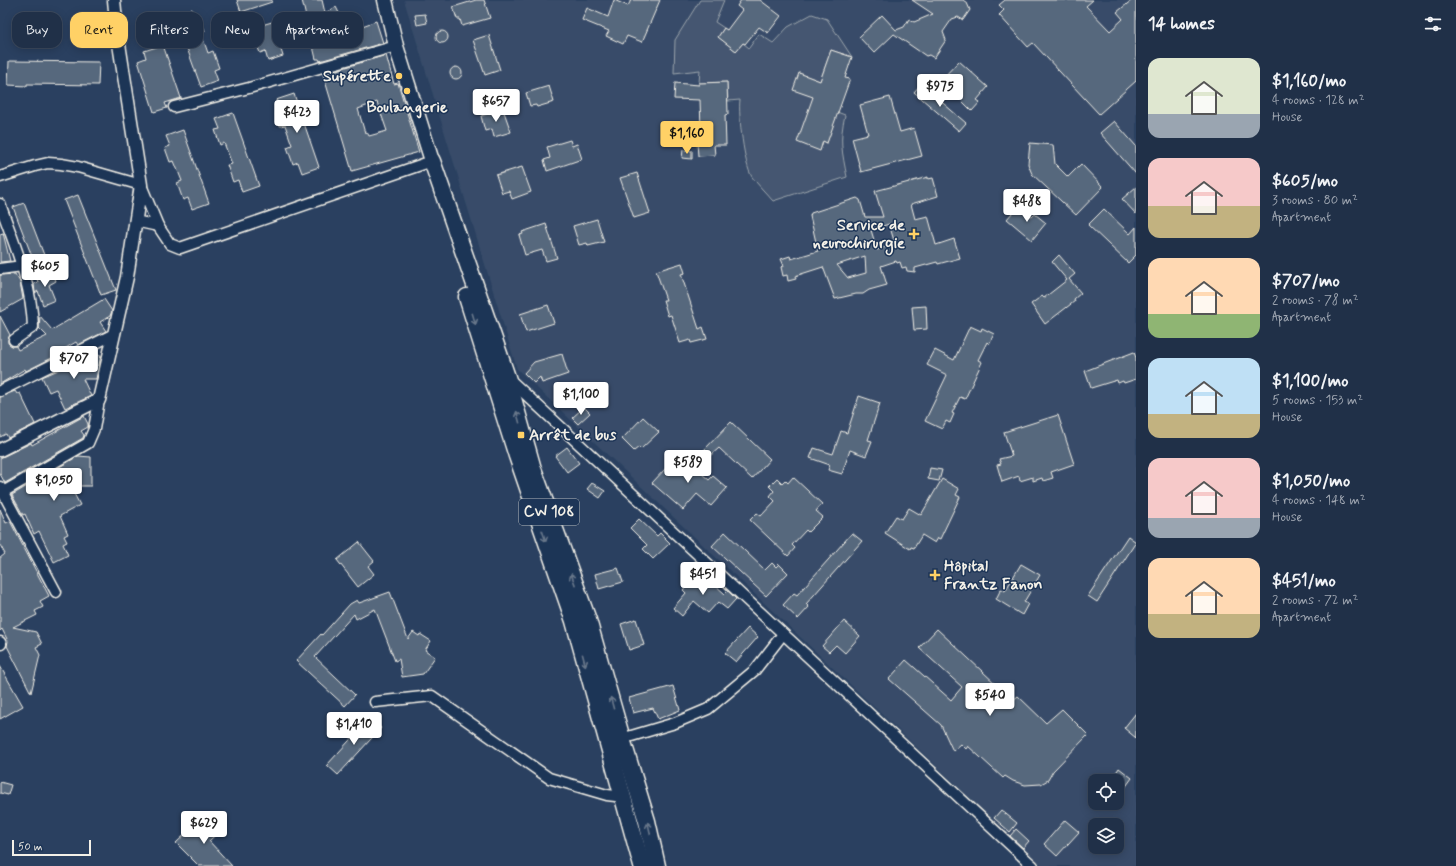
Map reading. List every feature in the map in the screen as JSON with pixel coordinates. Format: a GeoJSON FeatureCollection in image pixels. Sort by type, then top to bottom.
{"type":"FeatureCollection","features":[{"type":"Feature","properties":{"kind":"highway","name":"CW 108"},"geometry":{"type":"LineString","coordinates":[[432,161],[500,377],[532,469],[588,620],[615,741],[624,797],[642,866]]}},
{"type":"Feature","properties":{"kind":"highway","name":"CW 108"},"geometry":{"type":"LineString","coordinates":[[615,741],[647,821],[657,866]]}},
{"type":"Feature","properties":{"kind":"main road","name":"CW 108"},"geometry":{"type":"LineString","coordinates":[[385,0],[396,46],[432,161]]}},
{"type":"Feature","properties":{"kind":"street"},"geometry":{"type":"LineString","coordinates":[[114,0],[117,31],[141,185],[158,226],[170,244],[180,248],[191,245],[432,161]]}},
{"type":"Feature","properties":{"kind":"street"},"geometry":{"type":"LineString","coordinates":[[174,107],[249,88],[396,46]]}},
{"type":"Feature","properties":{"kind":"street"},"geometry":{"type":"LineString","coordinates":[[0,177],[48,163],[78,166],[141,185]]}},
{"type":"Feature","properties":{"kind":"street"},"geometry":{"type":"LineString","coordinates":[[56,592],[1,490],[88,443],[94,428],[127,277],[141,185]]}},
{"type":"Feature","properties":{"kind":"street"},"geometry":{"type":"LineString","coordinates":[[0,204],[22,266],[32,311],[32,327],[14,340]]}},
{"type":"Feature","properties":{"kind":"street"},"geometry":{"type":"LineString","coordinates":[[135,221],[158,226]]}},
{"type":"Feature","properties":{"kind":"street"},"geometry":{"type":"LineString","coordinates":[[0,269],[22,266]]}},
{"type":"Feature","properties":{"kind":"street"},"geometry":{"type":"LineString","coordinates":[[0,391],[114,334]]}},
{"type":"Feature","properties":{"kind":"street"},"geometry":{"type":"LineString","coordinates":[[500,377],[512,379],[783,634],[1033,866]]}},
{"type":"Feature","properties":{"kind":"street"},"geometry":{"type":"LineString","coordinates":[[0,450],[99,400]]}},
{"type":"Feature","properties":{"kind":"street"},"geometry":{"type":"LineString","coordinates":[[615,741],[675,723],[708,709],[755,670],[783,634]]}},
{"type":"Feature","properties":{"kind":"street"},"geometry":{"type":"LineString","coordinates":[[375,702],[432,696],[549,778],[607,795],[624,797]]}},
{"type":"Feature","properties":{"kind":"shaded area","name":"Hôpital Frantz Fanon"},"geometry":{"type":"Polygon","coordinates":[[[404,0],[1136,0],[1136,866],[1042,866],[517,369],[404,0]]]}},
{"type":"Feature","properties":{"kind":"shaded area"},"geometry":{"type":"Polygon","coordinates":[[[700,0],[724,0],[715,22],[724,28],[718,37],[736,51],[743,43],[749,48],[759,34],[773,43],[788,27],[812,14],[827,19],[852,57],[831,50],[820,81],[799,73],[813,97],[820,150],[823,141],[827,143],[837,112],[845,115],[842,132],[842,146],[847,177],[773,201],[752,177],[746,162],[744,151],[740,100],[728,101],[727,82],[699,83],[700,70],[674,73],[675,40],[700,0]]]}},
{"type":"Feature","properties":{"kind":"building"},"geometry":{"type":"Polygon","coordinates":[[[237,0],[272,0],[272,2],[241,12],[237,0]]]}},
{"type":"Feature","properties":{"kind":"building"},"geometry":{"type":"Polygon","coordinates":[[[302,0],[322,0],[325,12],[305,12],[302,0]]]}},
{"type":"Feature","properties":{"kind":"building"},"geometry":{"type":"Polygon","coordinates":[[[476,0],[484,0],[490,18],[462,26],[460,19],[457,19],[453,7],[476,0]]]}},
{"type":"Feature","properties":{"kind":"building"},"geometry":{"type":"Polygon","coordinates":[[[614,0],[628,6],[631,0],[660,0],[642,42],[627,36],[623,44],[606,36],[609,31],[582,20],[587,8],[608,17],[614,0]]]}},
{"type":"Feature","properties":{"kind":"building"},"geometry":{"type":"Polygon","coordinates":[[[741,0],[760,0],[781,16],[768,33],[759,27],[745,44],[743,43],[736,51],[718,37],[724,28],[727,30],[742,10],[737,6],[741,0]]]}},
{"type":"Feature","properties":{"kind":"building"},"geometry":{"type":"Polygon","coordinates":[[[912,0],[963,0],[967,3],[970,10],[963,20],[958,17],[952,19],[943,32],[946,40],[934,58],[929,55],[926,56],[894,34],[874,53],[859,37],[882,15],[896,30],[904,27],[909,19],[914,22],[933,14],[912,0]]]}},
{"type":"Feature","properties":{"kind":"building"},"geometry":{"type":"Polygon","coordinates":[[[1005,0],[1093,0],[1086,6],[1110,31],[1123,19],[1117,12],[1132,0],[1136,0],[1136,81],[1099,114],[1033,43],[1028,47],[999,15],[1004,10],[999,5],[1005,0]]]}},
{"type":"Feature","properties":{"kind":"building"},"geometry":{"type":"Polygon","coordinates":[[[336,7],[338,12],[327,12],[336,7]]]}},
{"type":"Feature","properties":{"kind":"building"},"geometry":{"type":"Polygon","coordinates":[[[192,9],[193,12],[184,12],[192,9]]]}},
{"type":"Feature","properties":{"kind":"building"},"geometry":{"type":"Polygon","coordinates":[[[425,14],[427,23],[417,25],[415,15],[425,14]]]}},
{"type":"Feature","properties":{"kind":"building"},"geometry":{"type":"Polygon","coordinates":[[[376,21],[383,43],[320,61],[319,59],[316,59],[313,48],[363,48],[363,26],[376,21]]]}},
{"type":"Feature","properties":{"kind":"building"},"geometry":{"type":"Polygon","coordinates":[[[272,22],[272,48],[280,48],[283,56],[268,61],[265,51],[260,53],[258,48],[264,48],[264,24],[272,22]]]}},
{"type":"Feature","properties":{"kind":"building"},"geometry":{"type":"Polygon","coordinates":[[[444,31],[447,32],[447,42],[440,43],[437,42],[436,35],[437,32],[444,31]]]}},
{"type":"Feature","properties":{"kind":"building"},"geometry":{"type":"Polygon","coordinates":[[[489,35],[500,70],[485,75],[473,40],[489,35]]]}},
{"type":"Feature","properties":{"kind":"building"},"geometry":{"type":"Polygon","coordinates":[[[203,39],[208,53],[213,51],[219,68],[214,70],[218,81],[201,87],[187,48],[203,48],[203,39]]]}},
{"type":"Feature","properties":{"kind":"building"},"geometry":{"type":"Polygon","coordinates":[[[154,48],[164,48],[181,98],[165,103],[167,108],[154,112],[138,61],[146,58],[144,51],[154,48]]]}},
{"type":"Feature","properties":{"kind":"building"},"geometry":{"type":"Polygon","coordinates":[[[831,50],[852,57],[845,78],[850,79],[827,143],[823,141],[820,151],[797,142],[813,97],[793,90],[799,73],[820,81],[831,50]]]}},
{"type":"Feature","properties":{"kind":"building"},"geometry":{"type":"Polygon","coordinates":[[[386,55],[394,84],[398,83],[419,152],[352,171],[323,74],[386,55]],[[377,102],[358,109],[365,133],[367,132],[369,136],[387,131],[377,102]]]}},
{"type":"Feature","properties":{"kind":"building"},"geometry":{"type":"Polygon","coordinates":[[[9,61],[99,62],[98,85],[8,85],[9,61]]]}},
{"type":"Feature","properties":{"kind":"building"},"geometry":{"type":"Polygon","coordinates":[[[959,61],[988,87],[977,100],[980,102],[972,111],[941,80],[959,61]]]}},
{"type":"Feature","properties":{"kind":"building"},"geometry":{"type":"Polygon","coordinates":[[[458,67],[461,68],[461,78],[454,79],[451,78],[450,71],[451,68],[458,67]]]}},
{"type":"Feature","properties":{"kind":"building"},"geometry":{"type":"Polygon","coordinates":[[[727,82],[728,114],[725,115],[726,145],[714,145],[715,155],[698,156],[696,129],[701,129],[700,100],[674,99],[675,83],[699,85],[699,83],[727,82]]]}},
{"type":"Feature","properties":{"kind":"building"},"geometry":{"type":"Polygon","coordinates":[[[921,84],[966,123],[959,131],[914,92],[921,84]]]}},
{"type":"Feature","properties":{"kind":"building"},"geometry":{"type":"Polygon","coordinates":[[[549,86],[554,102],[537,107],[536,105],[530,106],[526,93],[549,86]]]}},
{"type":"Feature","properties":{"kind":"building"},"geometry":{"type":"Polygon","coordinates":[[[294,94],[319,167],[302,173],[298,162],[293,164],[287,147],[292,145],[285,125],[280,126],[275,112],[280,110],[276,100],[294,94]]]}},
{"type":"Feature","properties":{"kind":"building"},"geometry":{"type":"Polygon","coordinates":[[[890,97],[900,132],[914,128],[922,156],[861,172],[852,138],[868,134],[860,105],[890,97]]]}},
{"type":"Feature","properties":{"kind":"building"},"geometry":{"type":"Polygon","coordinates":[[[503,109],[511,132],[494,137],[492,129],[485,131],[481,116],[503,109]]]}},
{"type":"Feature","properties":{"kind":"building"},"geometry":{"type":"Polygon","coordinates":[[[233,113],[259,186],[242,192],[238,180],[233,182],[227,165],[232,164],[224,143],[220,145],[215,130],[220,129],[216,119],[233,113]]]}},
{"type":"Feature","properties":{"kind":"building"},"geometry":{"type":"Polygon","coordinates":[[[1114,121],[1136,146],[1136,174],[1100,133],[1114,121]]]}},
{"type":"Feature","properties":{"kind":"building"},"geometry":{"type":"Polygon","coordinates":[[[183,130],[209,203],[192,209],[188,198],[183,200],[177,183],[182,181],[174,161],[170,162],[165,148],[170,146],[166,136],[183,130]]]}},
{"type":"Feature","properties":{"kind":"building"},"geometry":{"type":"Polygon","coordinates":[[[570,140],[572,146],[577,144],[582,159],[547,171],[544,160],[550,158],[547,147],[570,140]]]}},
{"type":"Feature","properties":{"kind":"building"},"geometry":{"type":"Polygon","coordinates":[[[1030,143],[1053,145],[1055,164],[1068,177],[1081,164],[1103,187],[1076,215],[1032,174],[1028,164],[1030,143]]]}},
{"type":"Feature","properties":{"kind":"building"},"geometry":{"type":"Polygon","coordinates":[[[683,150],[692,151],[692,159],[682,158],[683,150]]]}},
{"type":"Feature","properties":{"kind":"building"},"geometry":{"type":"Polygon","coordinates":[[[522,167],[531,192],[512,199],[509,191],[502,193],[496,175],[522,167]]]}},
{"type":"Feature","properties":{"kind":"building"},"geometry":{"type":"Polygon","coordinates":[[[637,173],[650,213],[634,218],[620,178],[637,173]]]}},
{"type":"Feature","properties":{"kind":"building"},"geometry":{"type":"Polygon","coordinates":[[[928,177],[928,179],[933,178],[938,196],[911,204],[915,219],[928,216],[936,245],[954,239],[960,258],[915,268],[915,272],[907,271],[906,267],[902,268],[900,262],[897,263],[896,261],[881,266],[887,285],[869,290],[863,294],[856,294],[835,299],[823,267],[795,276],[796,279],[788,281],[787,275],[783,276],[781,267],[784,266],[781,259],[790,256],[791,259],[818,251],[810,216],[811,213],[857,198],[860,200],[865,217],[883,217],[875,191],[928,177]],[[889,224],[871,230],[877,250],[895,244],[889,224]],[[865,256],[837,265],[848,278],[866,273],[865,256]]]}},
{"type":"Feature","properties":{"kind":"building"},"geometry":{"type":"Polygon","coordinates":[[[1136,187],[1136,214],[1122,199],[1136,187]]]}},
{"type":"Feature","properties":{"kind":"building"},"geometry":{"type":"Polygon","coordinates":[[[78,195],[116,290],[101,295],[64,200],[78,195]]]}},
{"type":"Feature","properties":{"kind":"building"},"geometry":{"type":"Polygon","coordinates":[[[24,203],[49,268],[38,272],[13,207],[24,203]]]}},
{"type":"Feature","properties":{"kind":"building"},"geometry":{"type":"Polygon","coordinates":[[[1018,206],[1032,217],[1035,214],[1046,223],[1032,240],[1007,219],[1018,206]]]}},
{"type":"Feature","properties":{"kind":"building"},"geometry":{"type":"Polygon","coordinates":[[[1104,209],[1130,234],[1136,227],[1136,255],[1128,263],[1088,225],[1104,209]]]}},
{"type":"Feature","properties":{"kind":"building"},"geometry":{"type":"Polygon","coordinates":[[[597,219],[604,242],[588,246],[587,243],[579,245],[573,226],[597,219]]]}},
{"type":"Feature","properties":{"kind":"building"},"geometry":{"type":"Polygon","coordinates":[[[546,224],[557,258],[546,261],[542,250],[525,255],[519,235],[523,234],[522,232],[546,224]]]}},
{"type":"Feature","properties":{"kind":"building"},"geometry":{"type":"Polygon","coordinates":[[[3,233],[10,261],[0,262],[0,234],[3,233]]]}},
{"type":"Feature","properties":{"kind":"building"},"geometry":{"type":"Polygon","coordinates":[[[1059,255],[1075,274],[1069,279],[1081,293],[1074,299],[1075,301],[1045,324],[1031,304],[1042,296],[1044,298],[1067,280],[1052,262],[1059,255]]]}},
{"type":"Feature","properties":{"kind":"building"},"geometry":{"type":"Polygon","coordinates":[[[682,263],[685,273],[681,274],[699,329],[703,327],[707,339],[691,343],[690,340],[680,343],[671,315],[668,316],[663,300],[666,300],[656,271],[682,263]]]}},
{"type":"Feature","properties":{"kind":"building"},"geometry":{"type":"Polygon","coordinates":[[[45,273],[47,279],[54,276],[56,281],[49,285],[55,300],[43,305],[38,291],[35,293],[34,284],[38,282],[36,276],[45,273]]]}},
{"type":"Feature","properties":{"kind":"building"},"geometry":{"type":"Polygon","coordinates":[[[15,274],[20,282],[23,299],[0,312],[0,275],[15,274]]]}},
{"type":"Feature","properties":{"kind":"building"},"geometry":{"type":"Polygon","coordinates":[[[104,299],[112,311],[110,316],[100,322],[106,331],[78,345],[76,342],[59,352],[60,354],[26,371],[25,369],[0,384],[0,316],[10,335],[8,343],[12,346],[16,346],[18,350],[47,336],[39,328],[40,316],[52,330],[104,299]]]}},
{"type":"Feature","properties":{"kind":"building"},"geometry":{"type":"Polygon","coordinates":[[[548,305],[554,323],[526,332],[520,314],[548,305]]]}},
{"type":"Feature","properties":{"kind":"building"},"geometry":{"type":"Polygon","coordinates":[[[926,306],[927,329],[914,330],[912,307],[926,306]]]}},
{"type":"Feature","properties":{"kind":"building"},"geometry":{"type":"Polygon","coordinates":[[[970,326],[981,331],[982,328],[994,334],[989,344],[987,342],[978,360],[982,362],[965,399],[960,397],[952,413],[954,414],[950,423],[946,421],[942,429],[925,421],[947,375],[927,365],[935,350],[954,360],[970,326]]]}},
{"type":"Feature","properties":{"kind":"building"},"geometry":{"type":"Polygon","coordinates":[[[1134,352],[1136,358],[1136,379],[1124,383],[1123,381],[1118,383],[1117,380],[1091,388],[1085,371],[1134,352]]]}},
{"type":"Feature","properties":{"kind":"building"},"geometry":{"type":"Polygon","coordinates":[[[562,354],[568,374],[542,383],[540,377],[534,383],[524,373],[534,362],[562,354]]]}},
{"type":"Feature","properties":{"kind":"building"},"geometry":{"type":"Polygon","coordinates":[[[86,355],[101,355],[96,379],[83,379],[91,396],[65,408],[56,389],[49,392],[42,377],[77,362],[86,355]]]}},
{"type":"Feature","properties":{"kind":"building"},"geometry":{"type":"Polygon","coordinates":[[[15,391],[17,394],[20,393],[35,424],[8,438],[6,434],[0,437],[0,397],[15,391]]]}},
{"type":"Feature","properties":{"kind":"building"},"geometry":{"type":"Polygon","coordinates":[[[859,396],[880,403],[868,440],[872,441],[866,456],[850,450],[842,474],[828,470],[830,465],[810,458],[814,448],[833,454],[841,431],[847,433],[859,396]]]}},
{"type":"Feature","properties":{"kind":"building"},"geometry":{"type":"Polygon","coordinates":[[[584,407],[590,413],[578,424],[572,418],[584,407]]]}},
{"type":"Feature","properties":{"kind":"building"},"geometry":{"type":"Polygon","coordinates":[[[1058,415],[1074,464],[1051,472],[1053,478],[1043,481],[1042,478],[1033,481],[1033,477],[1020,481],[1019,476],[1002,482],[997,465],[1001,464],[999,459],[1012,456],[1004,432],[1058,415]]]}},
{"type":"Feature","properties":{"kind":"building"},"geometry":{"type":"Polygon","coordinates":[[[84,416],[88,427],[81,431],[84,435],[83,438],[5,483],[0,474],[0,458],[31,443],[32,445],[84,416]]]}},
{"type":"Feature","properties":{"kind":"building"},"geometry":{"type":"Polygon","coordinates":[[[643,417],[659,432],[641,449],[639,447],[634,451],[622,439],[643,417]]]}},
{"type":"Feature","properties":{"kind":"building"},"geometry":{"type":"Polygon","coordinates":[[[731,422],[770,459],[752,479],[719,448],[710,456],[704,450],[731,422]]]}},
{"type":"Feature","properties":{"kind":"building"},"geometry":{"type":"Polygon","coordinates":[[[567,447],[579,463],[567,472],[555,456],[567,447]]]}},
{"type":"Feature","properties":{"kind":"building"},"geometry":{"type":"Polygon","coordinates":[[[679,454],[709,480],[713,476],[727,488],[711,506],[697,494],[683,510],[652,483],[679,454]]]}},
{"type":"Feature","properties":{"kind":"building"},"geometry":{"type":"Polygon","coordinates":[[[78,456],[91,457],[91,486],[70,486],[80,505],[60,516],[68,534],[64,536],[67,542],[63,544],[68,555],[54,562],[39,531],[34,534],[25,514],[23,515],[12,495],[78,456]]]}},
{"type":"Feature","properties":{"kind":"building"},"geometry":{"type":"Polygon","coordinates":[[[930,468],[942,470],[939,481],[928,479],[930,468]]]}},
{"type":"Feature","properties":{"kind":"building"},"geometry":{"type":"Polygon","coordinates":[[[793,477],[822,504],[816,511],[823,517],[808,532],[806,530],[792,545],[795,548],[788,556],[750,520],[757,513],[761,516],[775,501],[770,496],[774,491],[769,486],[777,478],[782,483],[785,480],[788,483],[793,477]]]}},
{"type":"Feature","properties":{"kind":"building"},"geometry":{"type":"Polygon","coordinates":[[[942,479],[959,489],[956,495],[960,497],[940,539],[938,538],[935,543],[922,535],[914,548],[911,547],[910,549],[885,533],[896,516],[902,519],[909,508],[921,515],[942,479]]]}},
{"type":"Feature","properties":{"kind":"building"},"geometry":{"type":"Polygon","coordinates":[[[592,483],[605,491],[600,498],[587,489],[592,483]]]}},
{"type":"Feature","properties":{"kind":"building"},"geometry":{"type":"Polygon","coordinates":[[[0,509],[6,523],[10,521],[49,596],[40,601],[43,607],[35,611],[37,615],[13,627],[36,632],[42,644],[36,647],[40,655],[31,693],[7,646],[8,641],[2,629],[0,631],[0,558],[5,554],[0,545],[0,509]]]}},
{"type":"Feature","properties":{"kind":"building"},"geometry":{"type":"Polygon","coordinates":[[[639,519],[657,536],[660,533],[670,543],[653,559],[643,549],[647,545],[630,528],[639,519]]]}},
{"type":"Feature","properties":{"kind":"building"},"geometry":{"type":"Polygon","coordinates":[[[725,532],[765,570],[772,563],[776,567],[779,564],[788,573],[766,596],[712,546],[725,532]]]}},
{"type":"Feature","properties":{"kind":"building"},"geometry":{"type":"Polygon","coordinates":[[[852,533],[862,541],[806,604],[809,607],[798,619],[783,605],[794,593],[797,595],[852,533]]]}},
{"type":"Feature","properties":{"kind":"building"},"geometry":{"type":"Polygon","coordinates":[[[1128,536],[1136,542],[1097,602],[1088,596],[1128,536]]]}},
{"type":"Feature","properties":{"kind":"building"},"geometry":{"type":"Polygon","coordinates":[[[359,542],[374,561],[368,566],[374,574],[358,587],[337,560],[359,542]]]}},
{"type":"Feature","properties":{"kind":"building"},"geometry":{"type":"Polygon","coordinates":[[[1021,564],[1040,575],[1024,602],[1028,604],[1022,615],[996,599],[1001,589],[1005,591],[1021,564]]]}},
{"type":"Feature","properties":{"kind":"building"},"geometry":{"type":"Polygon","coordinates":[[[618,568],[623,582],[599,589],[595,574],[618,568]]]}},
{"type":"Feature","properties":{"kind":"building"},"geometry":{"type":"Polygon","coordinates":[[[703,574],[725,594],[728,591],[736,599],[727,609],[718,602],[708,613],[694,601],[682,616],[673,608],[686,593],[683,590],[693,578],[697,581],[703,574]]]}},
{"type":"Feature","properties":{"kind":"building"},"geometry":{"type":"Polygon","coordinates":[[[390,592],[408,639],[413,632],[419,636],[420,634],[431,641],[425,650],[435,657],[423,674],[402,677],[399,659],[395,661],[375,609],[356,619],[354,614],[315,657],[355,695],[345,706],[296,661],[350,604],[357,600],[359,603],[390,592]]]}},
{"type":"Feature","properties":{"kind":"building"},"geometry":{"type":"Polygon","coordinates":[[[636,619],[644,645],[629,650],[621,624],[636,619]]]}},
{"type":"Feature","properties":{"kind":"building"},"geometry":{"type":"Polygon","coordinates":[[[844,621],[860,636],[845,653],[836,645],[829,652],[822,646],[844,621]]]}},
{"type":"Feature","properties":{"kind":"building"},"geometry":{"type":"Polygon","coordinates":[[[748,628],[758,637],[736,662],[725,653],[748,628]]]}},
{"type":"Feature","properties":{"kind":"building"},"geometry":{"type":"Polygon","coordinates":[[[937,629],[1013,700],[1018,696],[1046,723],[1062,709],[1088,735],[1053,771],[1048,780],[1041,784],[1025,785],[1013,781],[1005,776],[1003,778],[968,746],[966,749],[961,744],[953,751],[941,725],[889,679],[906,660],[951,700],[962,687],[919,648],[937,629]]]}},
{"type":"Feature","properties":{"kind":"building"},"geometry":{"type":"Polygon","coordinates":[[[0,666],[23,706],[0,719],[0,666]]]}},
{"type":"Feature","properties":{"kind":"building"},"geometry":{"type":"Polygon","coordinates":[[[673,686],[680,710],[658,719],[653,708],[633,713],[629,698],[673,686]]]}},
{"type":"Feature","properties":{"kind":"building"},"geometry":{"type":"Polygon","coordinates":[[[1136,713],[1136,738],[1124,728],[1136,713]]]}},
{"type":"Feature","properties":{"kind":"building"},"geometry":{"type":"Polygon","coordinates":[[[370,718],[381,728],[338,775],[327,765],[370,718]]]}},
{"type":"Feature","properties":{"kind":"building"},"geometry":{"type":"Polygon","coordinates":[[[1119,768],[1132,778],[1124,789],[1124,774],[1115,774],[1119,768]]]}},
{"type":"Feature","properties":{"kind":"building"},"geometry":{"type":"Polygon","coordinates":[[[0,782],[11,785],[8,795],[0,793],[0,782]]]}},
{"type":"Feature","properties":{"kind":"building"},"geometry":{"type":"Polygon","coordinates":[[[1001,810],[1017,823],[1010,832],[994,818],[1001,810]]]}},
{"type":"Feature","properties":{"kind":"building"},"geometry":{"type":"Polygon","coordinates":[[[218,817],[226,825],[209,841],[232,866],[199,866],[176,843],[196,824],[203,831],[218,817]]]}},
{"type":"Feature","properties":{"kind":"building"},"geometry":{"type":"Polygon","coordinates":[[[1065,820],[1079,832],[1057,856],[1044,844],[1065,820]]]}},
{"type":"Feature","properties":{"kind":"building"},"geometry":{"type":"Polygon","coordinates":[[[1016,829],[1029,841],[1023,848],[1010,836],[1016,829]]]}},
{"type":"Feature","properties":{"kind":"place","name":"Supérette"},"geometry":{"type":"Point","coordinates":[399,76]}},
{"type":"Feature","properties":{"kind":"place","name":"Boulangerie"},"geometry":{"type":"Point","coordinates":[407,91]}},
{"type":"Feature","properties":{"kind":"place","name":"Service de neurochirurgie"},"geometry":{"type":"Point","coordinates":[914,234]}},
{"type":"Feature","properties":{"kind":"place","name":"Arrêt de bus"},"geometry":{"type":"Point","coordinates":[521,435]}},
{"type":"Feature","properties":{"kind":"place","name":"Hôpital Frantz Fanon"},"geometry":{"type":"Point","coordinates":[935,575]}}]}
